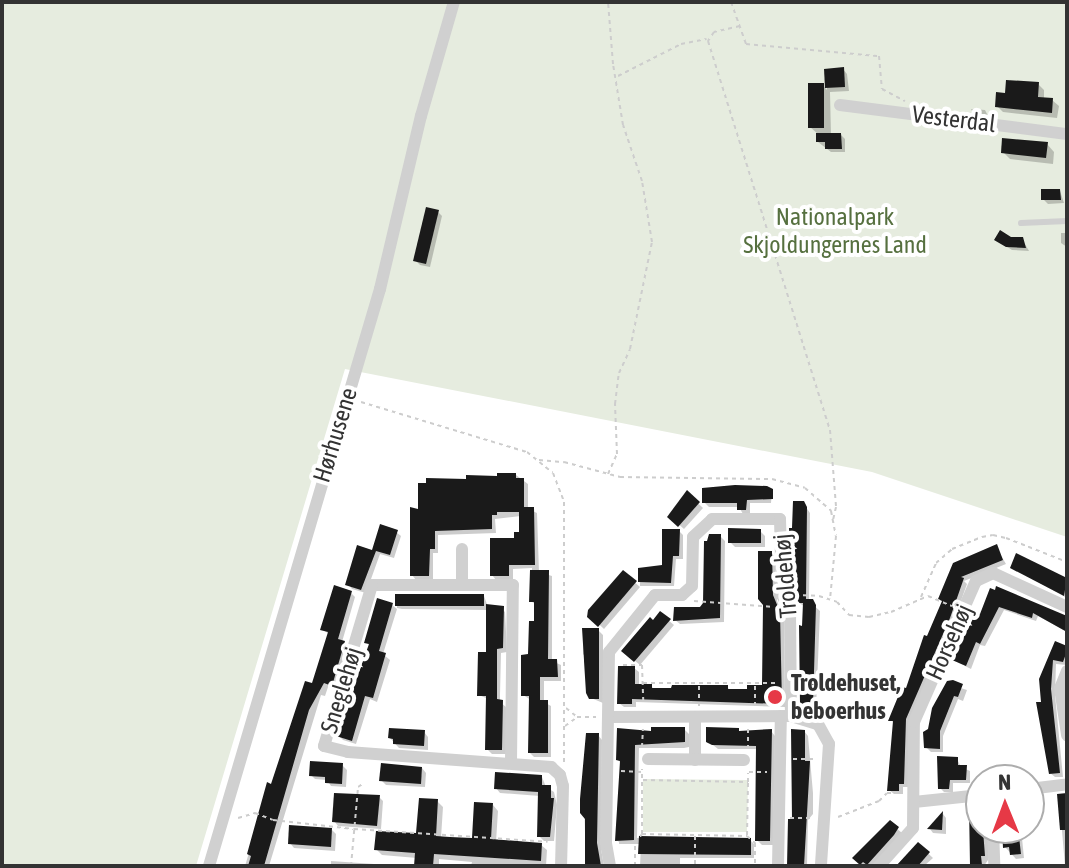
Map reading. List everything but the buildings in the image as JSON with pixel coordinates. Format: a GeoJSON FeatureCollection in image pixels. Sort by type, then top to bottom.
{"type":"FeatureCollection","features":[{"type":"Feature","properties":{"kind":"street","name":"Hørhusene"},"geometry":{"type":"LineString","coordinates":[[209,866],[380,289],[421,116],[454,2]]}},
{"type":"Feature","properties":{"kind":"street","name":"Vesterdal"},"geometry":{"type":"LineString","coordinates":[[840,105],[1067,134]]}},
{"type":"Feature","properties":{"kind":"street","name":"Troldehøj"},"geometry":{"type":"LineString","coordinates":[[682,595],[692,586],[693,537],[712,519],[780,519],[790,683],[780,766],[778,866]]}},
{"type":"Feature","properties":{"kind":"street"},"geometry":{"type":"LineString","coordinates":[[462,549],[462,585]]}},
{"type":"Feature","properties":{"kind":"street","name":"Horsehøj"},"geometry":{"type":"LineString","coordinates":[[879,866],[913,828],[914,722],[976,581],[993,573],[1067,607]]}},
{"type":"Feature","properties":{"kind":"street","name":"Sneglehøj"},"geometry":{"type":"LineString","coordinates":[[511,762],[513,585],[372,585],[324,746],[348,752],[511,762],[539,763],[560,775]]}},
{"type":"Feature","properties":{"kind":"street"},"geometry":{"type":"LineString","coordinates":[[610,866],[606,843],[609,652],[655,595],[682,595]]}},
{"type":"Feature","properties":{"kind":"street"},"geometry":{"type":"LineString","coordinates":[[1067,671],[1060,688],[1067,735]]}},
{"type":"Feature","properties":{"kind":"street"},"geometry":{"type":"LineString","coordinates":[[695,760],[697,716]]}},
{"type":"Feature","properties":{"kind":"street"},"geometry":{"type":"LineString","coordinates":[[609,717],[786,716],[818,724],[829,744],[821,866]]}},
{"type":"Feature","properties":{"kind":"street"},"geometry":{"type":"LineString","coordinates":[[645,766],[695,760],[746,766]]}},
{"type":"Feature","properties":{"kind":"street"},"geometry":{"type":"LineString","coordinates":[[560,775],[561,866]]}},
{"type":"Feature","properties":{"kind":"street"},"geometry":{"type":"LineString","coordinates":[[1045,787],[1067,784]]}},
{"type":"Feature","properties":{"kind":"street"},"geometry":{"type":"LineString","coordinates":[[914,797],[965,795]]}},
{"type":"Feature","properties":{"kind":"street"},"geometry":{"type":"LineString","coordinates":[[993,844],[994,866]]}},
{"type":"Feature","properties":{"kind":"lane"},"geometry":{"type":"LineString","coordinates":[[1021,223],[1067,221]]}},
{"type":"Feature","properties":{"kind":"path"},"geometry":{"type":"LineString","coordinates":[[608,2],[623,125],[642,181],[652,242],[630,349],[619,373],[615,404],[617,454],[608,474]]}},
{"type":"Feature","properties":{"kind":"path"},"geometry":{"type":"LineString","coordinates":[[731,2],[746,44],[879,56],[882,89],[918,108],[919,114]]}},
{"type":"Feature","properties":{"kind":"path"},"geometry":{"type":"LineString","coordinates":[[617,77],[681,44],[709,39],[714,32],[740,26]]}},
{"type":"Feature","properties":{"kind":"path"},"geometry":{"type":"LineString","coordinates":[[709,39],[830,430],[836,507],[833,520]]}},
{"type":"Feature","properties":{"kind":"path"},"geometry":{"type":"LineString","coordinates":[[346,397],[527,452],[553,473],[564,502],[565,759],[560,775]]}},
{"type":"Feature","properties":{"kind":"path"},"geometry":{"type":"LineString","coordinates":[[537,460],[564,462],[630,478],[656,475],[772,479],[817,496],[831,511],[836,536],[830,600]]}},
{"type":"Feature","properties":{"kind":"path"},"geometry":{"type":"LineString","coordinates":[[920,598],[936,563],[952,549],[982,537],[1006,538],[1067,562]]}},
{"type":"Feature","properties":{"kind":"path"},"geometry":{"type":"LineString","coordinates":[[682,595],[684,601],[830,600],[849,615],[869,617],[891,612],[928,596],[963,610]]}},
{"type":"Feature","properties":{"kind":"path"},"geometry":{"type":"LineString","coordinates":[[609,665],[642,665],[645,766],[642,834],[635,843],[635,866]]}},
{"type":"Feature","properties":{"kind":"path"},"geometry":{"type":"LineString","coordinates":[[642,683],[790,683]]}},
{"type":"Feature","properties":{"kind":"path"},"geometry":{"type":"LineString","coordinates":[[697,716],[699,683]]}},
{"type":"Feature","properties":{"kind":"path"},"geometry":{"type":"LineString","coordinates":[[755,683],[755,716]]}},
{"type":"Feature","properties":{"kind":"path"},"geometry":{"type":"LineString","coordinates":[[565,707],[577,717]]}},
{"type":"Feature","properties":{"kind":"path"},"geometry":{"type":"LineString","coordinates":[[565,726],[577,717],[609,717]]}},
{"type":"Feature","properties":{"kind":"path"},"geometry":{"type":"LineString","coordinates":[[746,766],[780,766],[828,759]]}},
{"type":"Feature","properties":{"kind":"path"},"geometry":{"type":"LineString","coordinates":[[608,771],[645,766]]}},
{"type":"Feature","properties":{"kind":"path"},"geometry":{"type":"LineString","coordinates":[[747,836],[748,782]]}},
{"type":"Feature","properties":{"kind":"path"},"geometry":{"type":"LineString","coordinates":[[351,866],[358,787],[364,783]]}},
{"type":"Feature","properties":{"kind":"path"},"geometry":{"type":"LineString","coordinates":[[779,817],[825,820],[879,801],[887,793],[914,797]]}},
{"type":"Feature","properties":{"kind":"path"},"geometry":{"type":"LineString","coordinates":[[222,823],[255,813],[273,820],[354,829],[561,843]]}},
{"type":"Feature","properties":{"kind":"path"},"geometry":{"type":"LineString","coordinates":[[642,834],[747,836],[755,843],[755,866]]}},
{"type":"Feature","properties":{"kind":"path"},"geometry":{"type":"LineString","coordinates":[[695,835],[695,866]]}},
{"type":"Feature","properties":{"kind":"path"},"geometry":{"type":"LineString","coordinates":[[606,843],[635,843]]}},
{"type":"Feature","properties":{"kind":"green space","name":"Nationalpark Skjoldungernes Land"},"geometry":{"type":"Polygon","coordinates":[[[2,2],[1067,2],[1067,537],[872,472],[345,369],[196,866],[2,866],[2,2]]]}},
{"type":"Feature","properties":{"kind":"green space"},"geometry":{"type":"Polygon","coordinates":[[[643,779],[748,780],[747,832],[643,832],[643,779]]]}},
{"type":"Feature","properties":{"kind":"place","name":"Troldehuset, beboerhus"},"geometry":{"type":"Point","coordinates":[775,697]}}]}
